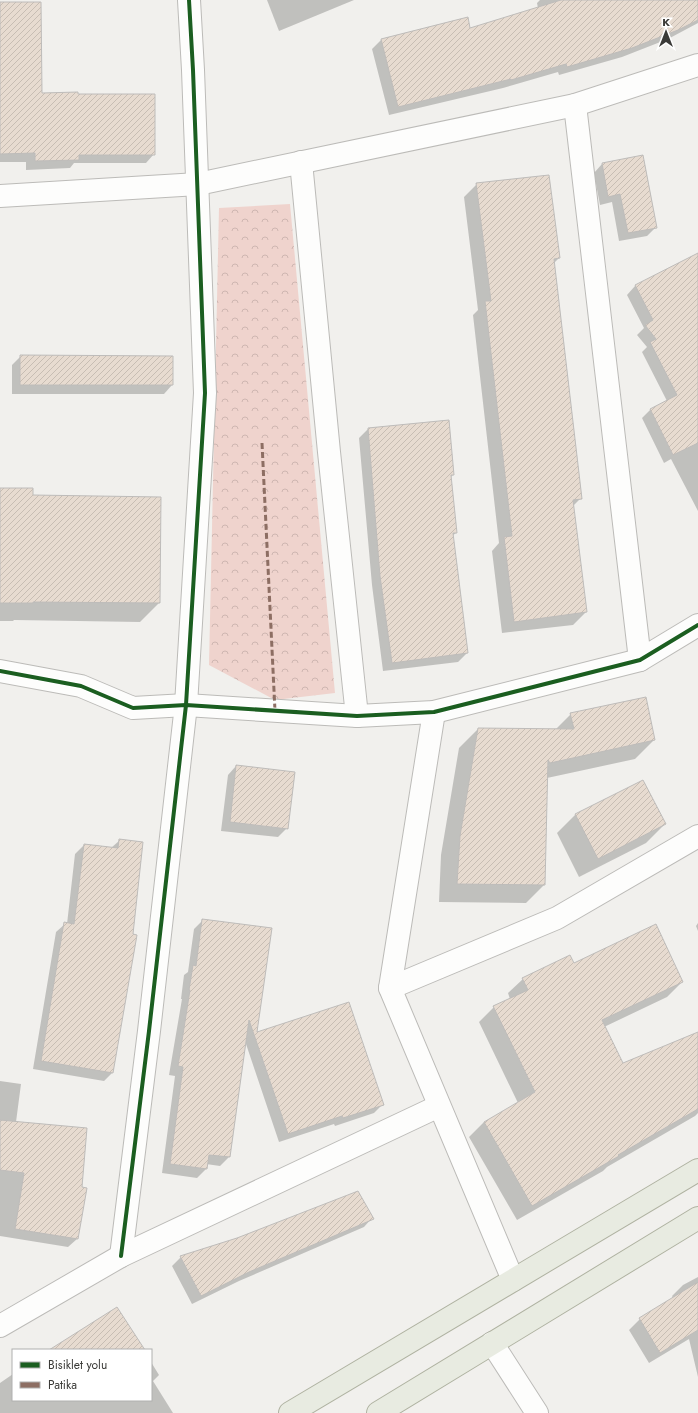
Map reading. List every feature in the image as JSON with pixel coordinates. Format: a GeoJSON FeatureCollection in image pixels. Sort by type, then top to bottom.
{"type":"FeatureCollection","features":[{"type":"Feature","properties":{"kind":"main road"},"geometry":{"type":"LineString","coordinates":[[290,1413],[698,1170]]}},
{"type":"Feature","properties":{"kind":"main road"},"geometry":{"type":"LineString","coordinates":[[378,1413],[698,1218]]}},
{"type":"Feature","properties":{"kind":"street"},"geometry":{"type":"LineString","coordinates":[[121,1256],[149,1031],[186,705],[205,393],[198,184],[189,0]]}},
{"type":"Feature","properties":{"kind":"street"},"geometry":{"type":"LineString","coordinates":[[0,196],[198,184],[574,105],[698,65]]}},
{"type":"Feature","properties":{"kind":"street"},"geometry":{"type":"LineString","coordinates":[[574,105],[640,660]]}},
{"type":"Feature","properties":{"kind":"street"},"geometry":{"type":"LineString","coordinates":[[302,162],[329,452],[357,716]]}},
{"type":"Feature","properties":{"kind":"street"},"geometry":{"type":"LineString","coordinates":[[0,671],[81,686],[133,708],[186,705],[357,716],[434,712],[640,660],[698,625]]}},
{"type":"Feature","properties":{"kind":"street"},"geometry":{"type":"LineString","coordinates":[[434,712],[390,988],[513,1280]]}},
{"type":"Feature","properties":{"kind":"street"},"geometry":{"type":"LineString","coordinates":[[390,988],[557,918],[698,836]]}},
{"type":"Feature","properties":{"kind":"street"},"geometry":{"type":"LineString","coordinates":[[0,1326],[121,1256],[439,1106]]}},
{"type":"Feature","properties":{"kind":"street"},"geometry":{"type":"LineString","coordinates":[[492,1343],[537,1413]]}},
{"type":"Feature","properties":{"kind":"green space"},"geometry":{"type":"Polygon","coordinates":[[[290,204],[335,693],[275,700],[209,665],[219,208],[290,204]]]}},
{"type":"Feature","properties":{"kind":"building"},"geometry":{"type":"Polygon","coordinates":[[[561,0],[698,0],[698,20],[678,30],[632,48],[567,67],[566,64],[511,80],[398,107],[381,39],[468,17],[470,28],[561,0]]]}},
{"type":"Feature","properties":{"kind":"building"},"geometry":{"type":"Polygon","coordinates":[[[0,2],[41,2],[42,93],[78,92],[78,94],[155,94],[155,155],[79,155],[79,160],[35,161],[35,153],[0,154],[0,2]]]}},
{"type":"Feature","properties":{"kind":"building"},"geometry":{"type":"Polygon","coordinates":[[[643,155],[657,228],[628,233],[620,194],[608,197],[602,163],[643,155]]]}},
{"type":"Feature","properties":{"kind":"building"},"geometry":{"type":"Polygon","coordinates":[[[549,175],[560,258],[554,259],[582,499],[573,500],[587,612],[514,622],[504,537],[512,536],[485,301],[491,301],[476,183],[549,175]]]}},
{"type":"Feature","properties":{"kind":"building"},"geometry":{"type":"Polygon","coordinates":[[[698,253],[698,443],[673,455],[650,409],[677,395],[650,342],[656,339],[645,325],[653,320],[635,285],[698,253]]]}},
{"type":"Feature","properties":{"kind":"building"},"geometry":{"type":"Polygon","coordinates":[[[20,355],[173,356],[173,385],[20,385],[20,355]]]}},
{"type":"Feature","properties":{"kind":"building"},"geometry":{"type":"Polygon","coordinates":[[[449,420],[454,475],[451,475],[457,533],[453,533],[468,653],[392,663],[380,576],[368,428],[449,420]]]}},
{"type":"Feature","properties":{"kind":"building"},"geometry":{"type":"Polygon","coordinates":[[[0,488],[33,488],[33,495],[161,497],[160,603],[0,603],[0,488]]]}},
{"type":"Feature","properties":{"kind":"building"},"geometry":{"type":"Polygon","coordinates":[[[646,697],[655,740],[550,763],[548,760],[545,885],[457,884],[460,836],[478,728],[574,729],[570,713],[646,697]]]}},
{"type":"Feature","properties":{"kind":"building"},"geometry":{"type":"Polygon","coordinates":[[[236,765],[295,772],[288,829],[230,822],[236,765]]]}},
{"type":"Feature","properties":{"kind":"building"},"geometry":{"type":"Polygon","coordinates":[[[643,780],[666,824],[598,859],[575,814],[643,780]]]}},
{"type":"Feature","properties":{"kind":"building"},"geometry":{"type":"Polygon","coordinates":[[[119,839],[143,842],[133,934],[137,935],[113,1073],[41,1061],[64,922],[74,924],[84,844],[118,848],[119,839]]]}},
{"type":"Feature","properties":{"kind":"building"},"geometry":{"type":"Polygon","coordinates":[[[202,919],[272,928],[257,1032],[349,1002],[384,1105],[343,1118],[342,1116],[288,1134],[249,1020],[230,1157],[209,1155],[207,1169],[170,1164],[183,1067],[178,1066],[193,965],[196,966],[202,919]]]}},
{"type":"Feature","properties":{"kind":"building"},"geometry":{"type":"Polygon","coordinates":[[[656,924],[683,982],[602,1020],[623,1063],[698,1032],[698,1109],[532,1206],[484,1122],[535,1092],[493,1006],[528,990],[522,978],[570,955],[574,963],[656,924]]]}},
{"type":"Feature","properties":{"kind":"building"},"geometry":{"type":"Polygon","coordinates":[[[0,1120],[87,1128],[82,1187],[87,1188],[78,1239],[15,1229],[24,1173],[0,1170],[0,1120]]]}},
{"type":"Feature","properties":{"kind":"building"},"geometry":{"type":"Polygon","coordinates":[[[358,1191],[374,1219],[249,1272],[201,1296],[180,1256],[237,1238],[358,1191]]]}},
{"type":"Feature","properties":{"kind":"building"},"geometry":{"type":"Polygon","coordinates":[[[698,1282],[698,1330],[660,1353],[639,1318],[698,1282]]]}},
{"type":"Feature","properties":{"kind":"building"},"geometry":{"type":"Polygon","coordinates":[[[117,1307],[144,1349],[51,1349],[117,1307]]]}},
{"type":"Feature","properties":{"kind":"marked path"},"geometry":{"type":"LineString","coordinates":[[262,443],[275,711]]}},
{"type":"Feature","properties":{"kind":"cycle path"},"geometry":{"type":"LineString","coordinates":[[121,1256],[149,1031],[186,705],[205,393],[189,0]]}},
{"type":"Feature","properties":{"kind":"cycle path"},"geometry":{"type":"LineString","coordinates":[[0,671],[81,686],[133,708],[186,705],[357,716],[434,712],[640,660],[698,625]]}}]}
